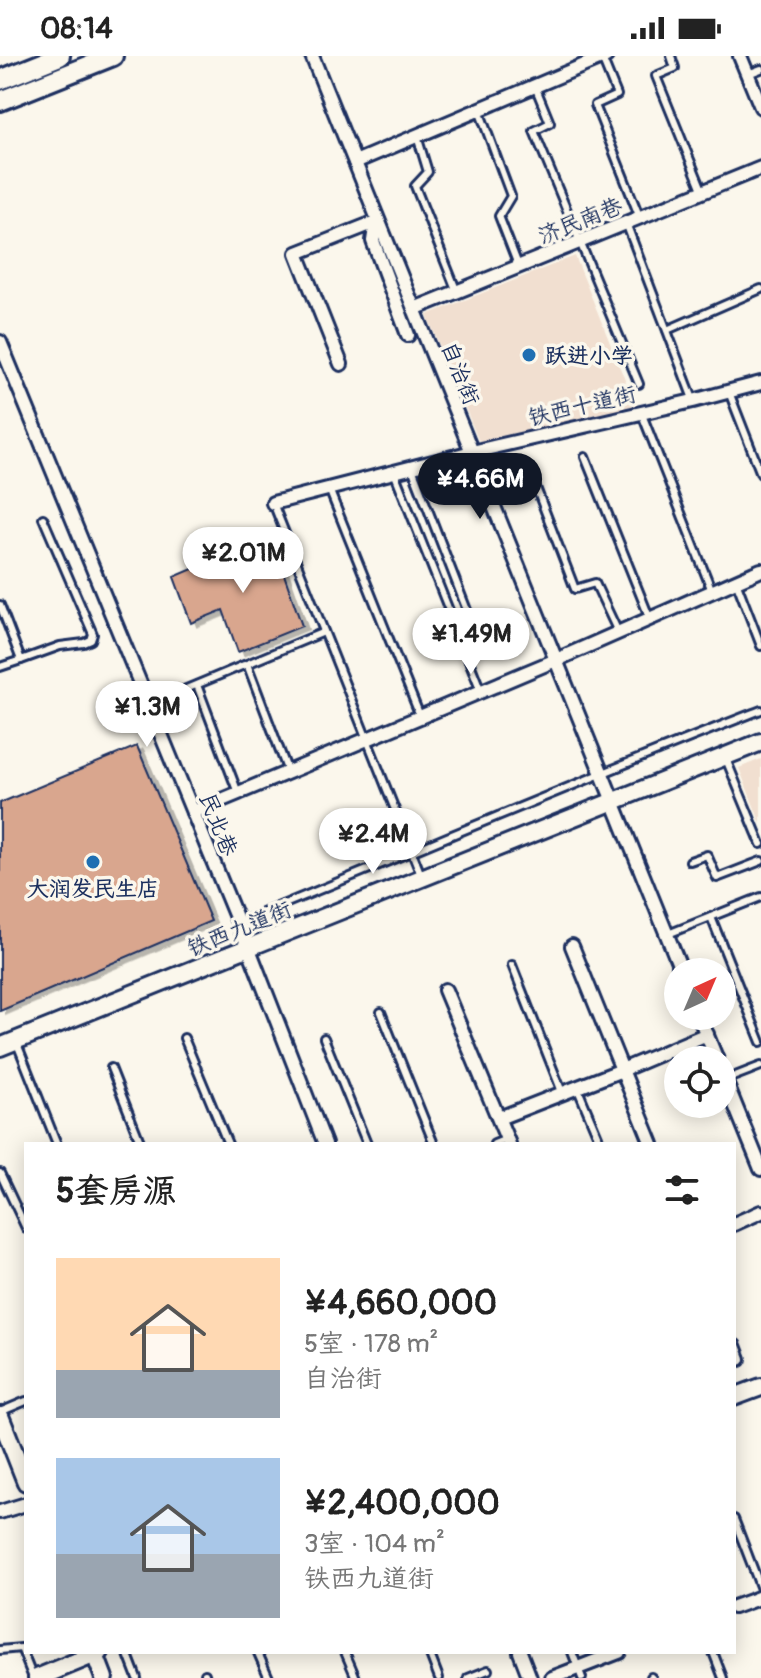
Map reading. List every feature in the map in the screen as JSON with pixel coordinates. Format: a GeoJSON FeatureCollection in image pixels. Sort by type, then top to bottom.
{"type":"FeatureCollection","features":[{"type":"Feature","properties":{"kind":"main road"},"geometry":{"type":"LineString","coordinates":[[0,80],[60,56]]}},
{"type":"Feature","properties":{"kind":"main road"},"geometry":{"type":"LineString","coordinates":[[0,101],[113,56]]}},
{"type":"Feature","properties":{"kind":"main road","name":"铁西九道街"},"geometry":{"type":"LineString","coordinates":[[8,1044],[761,742]]}},
{"type":"Feature","properties":{"kind":"main road"},"geometry":{"type":"LineString","coordinates":[[736,1396],[761,1387]]}},
{"type":"Feature","properties":{"kind":"main road"},"geometry":{"type":"LineString","coordinates":[[0,1414],[24,1477]]}},
{"type":"Feature","properties":{"kind":"main road"},"geometry":{"type":"LineString","coordinates":[[35,1678],[94,1654]]}},
{"type":"Feature","properties":{"kind":"main road"},"geometry":{"type":"LineString","coordinates":[[96,1654],[104,1678]]}},
{"type":"Feature","properties":{"kind":"street","name":"自治街"},"geometry":{"type":"LineString","coordinates":[[312,56],[676,958]]}},
{"type":"Feature","properties":{"kind":"street"},"geometry":{"type":"LineString","coordinates":[[740,56],[761,107]]}},
{"type":"Feature","properties":{"kind":"street"},"geometry":{"type":"LineString","coordinates":[[355,162],[604,57]]}},
{"type":"Feature","properties":{"kind":"street","name":"济民南巷"},"geometry":{"type":"LineString","coordinates":[[414,309],[761,168]]}},
{"type":"Feature","properties":{"kind":"street"},"geometry":{"type":"LineString","coordinates":[[377,221],[373,241],[408,335]]}},
{"type":"Feature","properties":{"kind":"street"},"geometry":{"type":"LineString","coordinates":[[341,364],[297,253],[377,221]]}},
{"type":"Feature","properties":{"kind":"street","name":"民北巷"},"geometry":{"type":"LineString","coordinates":[[0,342],[324,1142]]}},
{"type":"Feature","properties":{"kind":"street","name":"铁西十道街"},"geometry":{"type":"LineString","coordinates":[[273,503],[761,383]]}},
{"type":"Feature","properties":{"kind":"street"},"geometry":{"type":"LineString","coordinates":[[193,812],[556,660],[761,570]]}},
{"type":"Feature","properties":{"kind":"street"},"geometry":{"type":"LineString","coordinates":[[572,946],[651,1142]]}},
{"type":"Feature","properties":{"kind":"street"},"geometry":{"type":"LineString","coordinates":[[445,990],[508,1142]]}},
{"type":"Feature","properties":{"kind":"street"},"geometry":{"type":"LineString","coordinates":[[705,1030],[712,1046]]}},
{"type":"Feature","properties":{"kind":"street"},"geometry":{"type":"LineString","coordinates":[[499,1118],[707,1034]]}},
{"type":"Feature","properties":{"kind":"street"},"geometry":{"type":"LineString","coordinates":[[736,1106],[761,1169]]}},
{"type":"Feature","properties":{"kind":"street"},"geometry":{"type":"LineString","coordinates":[[736,1223],[761,1212]]}},
{"type":"Feature","properties":{"kind":"street"},"geometry":{"type":"LineString","coordinates":[[736,1351],[739,1359]]}},
{"type":"Feature","properties":{"kind":"street"},"geometry":{"type":"LineString","coordinates":[[0,1512],[24,1505]]}},
{"type":"Feature","properties":{"kind":"street"},"geometry":{"type":"LineString","coordinates":[[736,1606],[761,1597]]}},
{"type":"Feature","properties":{"kind":"street"},"geometry":{"type":"LineString","coordinates":[[521,1654],[530,1678]]}},
{"type":"Feature","properties":{"kind":"street"},"geometry":{"type":"LineString","coordinates":[[552,1678],[580,1673],[615,1654]]}},
{"type":"Feature","properties":{"kind":"lane"},"geometry":{"type":"LineString","coordinates":[[671,56],[675,68],[656,76],[703,192]]}},
{"type":"Feature","properties":{"kind":"lane"},"geometry":{"type":"LineString","coordinates":[[604,57],[617,95],[595,105],[640,218]]}},
{"type":"Feature","properties":{"kind":"lane"},"geometry":{"type":"LineString","coordinates":[[748,74],[761,69]]}},
{"type":"Feature","properties":{"kind":"lane"},"geometry":{"type":"LineString","coordinates":[[535,86],[550,123],[534,131],[639,384]]}},
{"type":"Feature","properties":{"kind":"lane"},"geometry":{"type":"LineString","coordinates":[[479,110],[511,196],[499,216],[519,267]]}},
{"type":"Feature","properties":{"kind":"lane"},"geometry":{"type":"LineString","coordinates":[[417,136],[428,172],[415,186],[457,292]]}},
{"type":"Feature","properties":{"kind":"lane"},"geometry":{"type":"LineString","coordinates":[[626,223],[693,401]]}},
{"type":"Feature","properties":{"kind":"lane"},"geometry":{"type":"LineString","coordinates":[[667,330],[761,289]]}},
{"type":"Feature","properties":{"kind":"lane"},"geometry":{"type":"LineString","coordinates":[[729,392],[761,474]]}},
{"type":"Feature","properties":{"kind":"lane"},"geometry":{"type":"LineString","coordinates":[[641,412],[712,592]]}},
{"type":"Feature","properties":{"kind":"lane"},"geometry":{"type":"LineString","coordinates":[[585,457],[650,619]]}},
{"type":"Feature","properties":{"kind":"lane"},"geometry":{"type":"LineString","coordinates":[[412,468],[477,636],[461,642]]}},
{"type":"Feature","properties":{"kind":"lane"},"geometry":{"type":"LineString","coordinates":[[394,472],[481,691]]}},
{"type":"Feature","properties":{"kind":"lane"},"geometry":{"type":"LineString","coordinates":[[530,472],[575,589],[595,583],[618,633]]}},
{"type":"Feature","properties":{"kind":"lane"},"geometry":{"type":"LineString","coordinates":[[329,489],[420,717]]}},
{"type":"Feature","properties":{"kind":"lane"},"geometry":{"type":"LineString","coordinates":[[273,503],[422,878]]}},
{"type":"Feature","properties":{"kind":"lane"},"geometry":{"type":"LineString","coordinates":[[0,667],[60,646],[84,643],[91,640],[93,634],[43,518]]}},
{"type":"Feature","properties":{"kind":"lane"},"geometry":{"type":"LineString","coordinates":[[736,581],[761,646]]}},
{"type":"Feature","properties":{"kind":"lane"},"geometry":{"type":"LineString","coordinates":[[0,605],[21,660]]}},
{"type":"Feature","properties":{"kind":"lane"},"geometry":{"type":"LineString","coordinates":[[149,705],[324,632]]}},
{"type":"Feature","properties":{"kind":"lane"},"geometry":{"type":"LineString","coordinates":[[247,664],[288,772]]}},
{"type":"Feature","properties":{"kind":"lane"},"geometry":{"type":"LineString","coordinates":[[197,685],[238,793]]}},
{"type":"Feature","properties":{"kind":"lane"},"geometry":{"type":"LineString","coordinates":[[238,923],[601,772],[761,710]]}},
{"type":"Feature","properties":{"kind":"lane"},"geometry":{"type":"LineString","coordinates":[[725,757],[761,844]]}},
{"type":"Feature","properties":{"kind":"lane"},"geometry":{"type":"LineString","coordinates":[[690,861],[707,855],[717,878],[761,861]]}},
{"type":"Feature","properties":{"kind":"lane"},"geometry":{"type":"LineString","coordinates":[[666,935],[761,897]]}},
{"type":"Feature","properties":{"kind":"lane"},"geometry":{"type":"LineString","coordinates":[[711,917],[761,1042]]}},
{"type":"Feature","properties":{"kind":"lane"},"geometry":{"type":"LineString","coordinates":[[512,965],[562,1093]]}},
{"type":"Feature","properties":{"kind":"lane"},"geometry":{"type":"LineString","coordinates":[[381,1012],[433,1142]]}},
{"type":"Feature","properties":{"kind":"lane"},"geometry":{"type":"LineString","coordinates":[[184,1038],[227,1142]]}},
{"type":"Feature","properties":{"kind":"lane"},"geometry":{"type":"LineString","coordinates":[[324,1038],[366,1142]]}},
{"type":"Feature","properties":{"kind":"lane"},"geometry":{"type":"LineString","coordinates":[[8,1044],[56,1142]]}},
{"type":"Feature","properties":{"kind":"lane"},"geometry":{"type":"LineString","coordinates":[[736,1073],[761,1066]]}},
{"type":"Feature","properties":{"kind":"lane"},"geometry":{"type":"LineString","coordinates":[[111,1068],[140,1142]]}},
{"type":"Feature","properties":{"kind":"lane"},"geometry":{"type":"LineString","coordinates":[[577,1087],[600,1142]]}},
{"type":"Feature","properties":{"kind":"lane"},"geometry":{"type":"LineString","coordinates":[[0,1173],[24,1224]]}},
{"type":"Feature","properties":{"kind":"lane"},"geometry":{"type":"LineString","coordinates":[[0,1414],[24,1402]]}},
{"type":"Feature","properties":{"kind":"lane"},"geometry":{"type":"LineString","coordinates":[[736,1524],[761,1589]]}},
{"type":"Feature","properties":{"kind":"lane"},"geometry":{"type":"LineString","coordinates":[[0,1650],[21,1648],[35,1678]]}},
{"type":"Feature","properties":{"kind":"lane"},"geometry":{"type":"LineString","coordinates":[[128,1654],[137,1678]]}},
{"type":"Feature","properties":{"kind":"lane"},"geometry":{"type":"LineString","coordinates":[[258,1654],[269,1678]]}},
{"type":"Feature","properties":{"kind":"lane"},"geometry":{"type":"LineString","coordinates":[[346,1654],[356,1678]]}},
{"type":"Feature","properties":{"kind":"lane"},"geometry":{"type":"LineString","coordinates":[[430,1654],[439,1678]]}},
{"type":"Feature","properties":{"kind":"lane"},"geometry":{"type":"LineString","coordinates":[[573,1654],[580,1673]]}},
{"type":"Feature","properties":{"kind":"lane"},"geometry":{"type":"LineString","coordinates":[[714,1654],[723,1678]]}},
{"type":"Feature","properties":{"kind":"lane"},"geometry":{"type":"LineString","coordinates":[[468,1678],[488,1670]]}},
{"type":"Feature","properties":{"kind":"shaded area","name":"跃进小学"},"geometry":{"type":"Polygon","coordinates":[[[575,256],[638,406],[480,444],[427,315],[575,256]]]}},
{"type":"Feature","properties":{"kind":"shaded area"},"geometry":{"type":"Polygon","coordinates":[[[761,759],[761,824],[739,768],[761,759]]]}},
{"type":"Feature","properties":{"kind":"building"},"geometry":{"type":"Polygon","coordinates":[[[272,540],[302,626],[238,652],[223,610],[191,623],[174,577],[272,540]]]}},
{"type":"Feature","properties":{"kind":"building","name":"大润发民生店"},"geometry":{"type":"Polygon","coordinates":[[[137,746],[211,921],[0,1011],[0,803],[137,746]]]}},
{"type":"Feature","properties":{"kind":"place","name":"跃进小学"},"geometry":{"type":"Point","coordinates":[529,355]}},
{"type":"Feature","properties":{"kind":"place","name":"大润发民生店"},"geometry":{"type":"Point","coordinates":[93,862]}}]}
